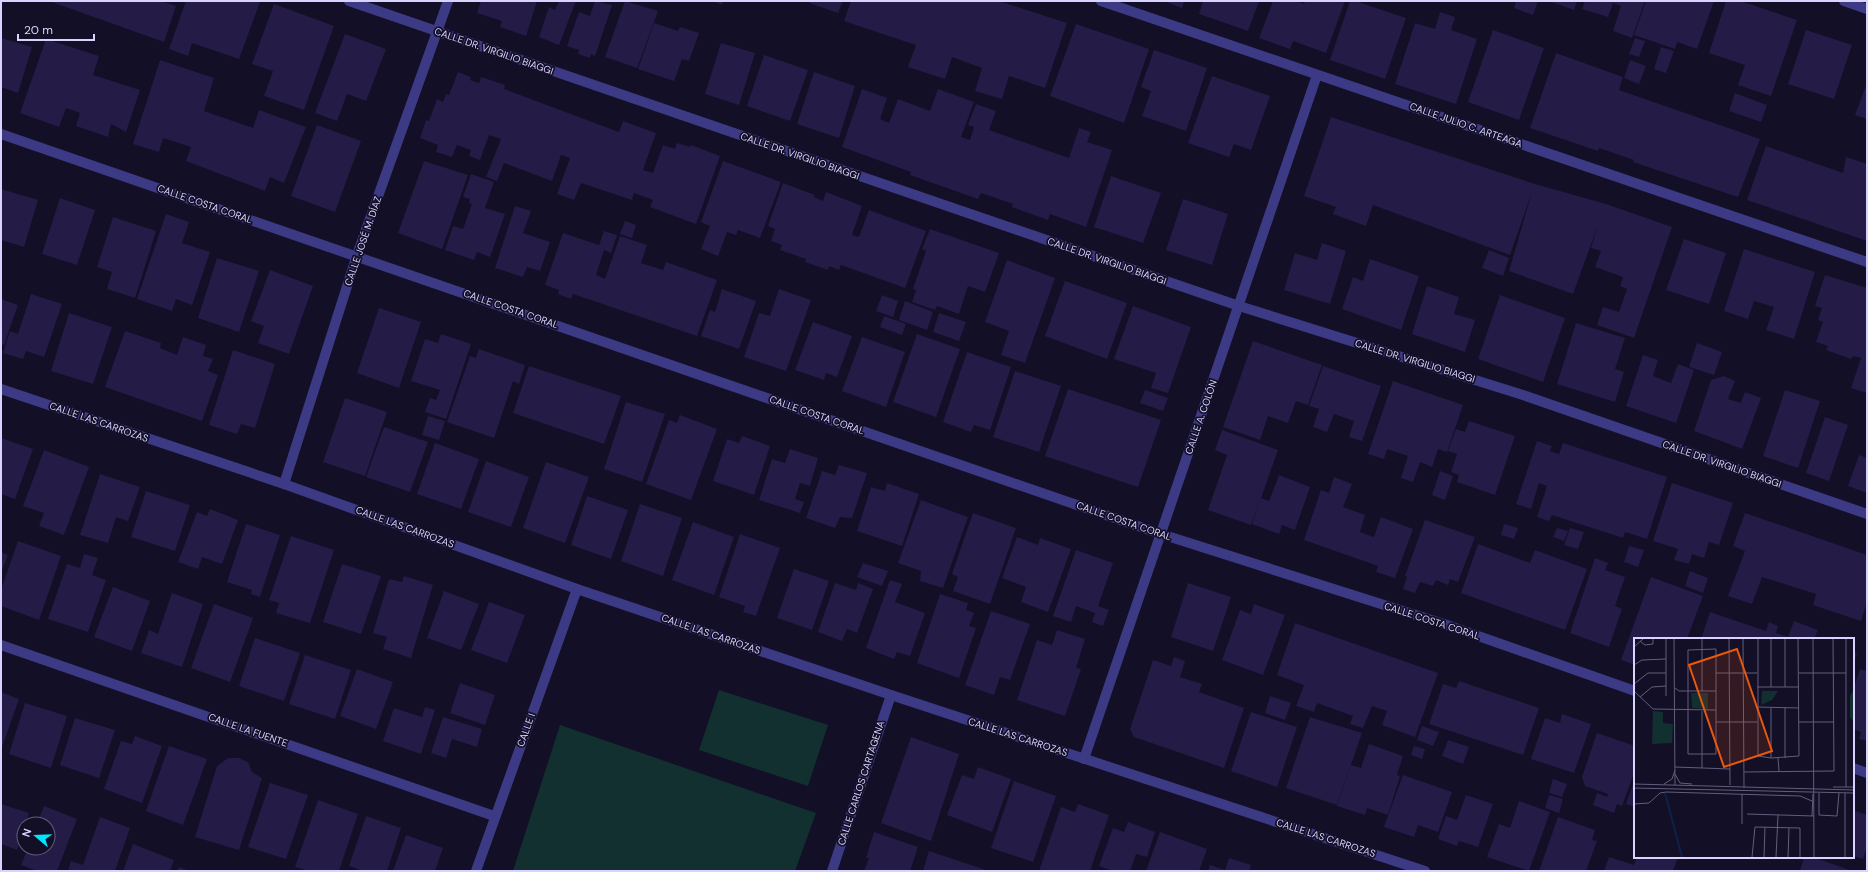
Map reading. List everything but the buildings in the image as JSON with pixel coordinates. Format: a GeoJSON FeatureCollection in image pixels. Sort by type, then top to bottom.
{"type":"FeatureCollection","features":[{"type":"Feature","properties":{"kind":"street","name":"CALLE DR. VIRGILIO BIAGGI"},"geometry":{"type":"LineString","coordinates":[[349,1],[1239,306],[1523,394],[1867,514]]}},
{"type":"Feature","properties":{"kind":"street","name":"CALLE JOSÉ M. DÍAZ"},"geometry":{"type":"LineString","coordinates":[[284,484],[357,256],[448,1]]}},
{"type":"Feature","properties":{"kind":"street","name":"CALLE JULIO C. ARTEAGA"},"geometry":{"type":"LineString","coordinates":[[1101,1],[1867,262]]}},
{"type":"Feature","properties":{"kind":"street"},"geometry":{"type":"LineString","coordinates":[[1844,1],[1867,9]]}},
{"type":"Feature","properties":{"kind":"street","name":"CALLE A. COLÓN"},"geometry":{"type":"LineString","coordinates":[[1084,759],[1317,75]]}},
{"type":"Feature","properties":{"kind":"street","name":"CALLE COSTA CORAL"},"geometry":{"type":"LineString","coordinates":[[1,134],[1161,534],[1444,624],[1634,691]]}},
{"type":"Feature","properties":{"kind":"street","name":"CALLE LAS CARROZAS"},"geometry":{"type":"LineString","coordinates":[[1,389],[284,484],[577,589],[891,695],[1425,871]]}},
{"type":"Feature","properties":{"kind":"street","name":"CALLE I"},"geometry":{"type":"LineString","coordinates":[[476,871],[494,816],[577,589]]}},
{"type":"Feature","properties":{"kind":"street","name":"CALLE LA FUENTE"},"geometry":{"type":"LineString","coordinates":[[1,645],[494,816]]}},
{"type":"Feature","properties":{"kind":"street","name":"CALLE CARLOS CARTAGENA"},"geometry":{"type":"LineString","coordinates":[[832,871],[891,695]]}},
{"type":"Feature","properties":{"kind":"street"},"geometry":{"type":"LineString","coordinates":[[1854,768],[1867,773]]}},
{"type":"Feature","properties":{"kind":"green space"},"geometry":{"type":"Polygon","coordinates":[[[719,690],[828,725],[808,786],[699,750],[719,690]]]}},
{"type":"Feature","properties":{"kind":"green space"},"geometry":{"type":"Polygon","coordinates":[[[560,725],[816,813],[795,871],[513,871],[560,725]]]}}]}
